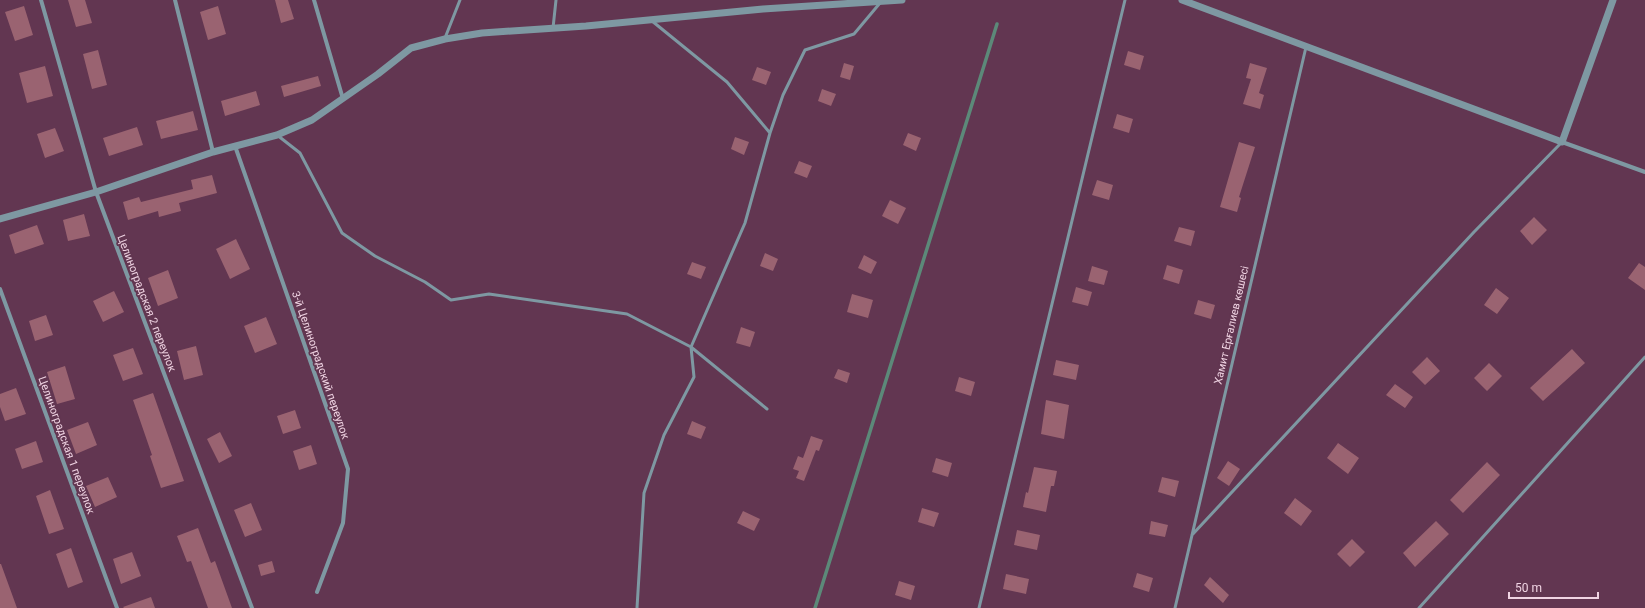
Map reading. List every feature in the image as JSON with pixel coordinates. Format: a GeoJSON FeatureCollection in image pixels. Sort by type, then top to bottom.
{"type":"FeatureCollection","features":[{"type":"Feature","properties":{"kind":"street","name":"Целиноградская 2 переулок"},"geometry":{"type":"LineString","coordinates":[[41,0],[96,192],[252,608]]}},
{"type":"Feature","properties":{"kind":"street"},"geometry":{"type":"LineString","coordinates":[[175,0],[213,152]]}},
{"type":"Feature","properties":{"kind":"street"},"geometry":{"type":"LineString","coordinates":[[314,0],[343,99]]}},
{"type":"Feature","properties":{"kind":"street"},"geometry":{"type":"LineString","coordinates":[[0,219],[96,192],[213,152],[277,135],[312,120],[343,99],[411,48],[445,39],[482,33],[650,20],[763,9],[902,0]]}},
{"type":"Feature","properties":{"kind":"street"},"geometry":{"type":"LineString","coordinates":[[1182,0],[1645,172]]}},
{"type":"Feature","properties":{"kind":"street"},"geometry":{"type":"LineString","coordinates":[[1562,142],[1613,0]]}},
{"type":"Feature","properties":{"kind":"street","name":"3-й Целиноградский переулок"},"geometry":{"type":"LineString","coordinates":[[235,146],[348,469],[343,523],[317,592]]}},
{"type":"Feature","properties":{"kind":"street","name":"Целиноградская 1 переулок"},"geometry":{"type":"LineString","coordinates":[[0,289],[117,608]]}},
{"type":"Feature","properties":{"kind":"lane"},"geometry":{"type":"LineString","coordinates":[[445,39],[460,0]]}},
{"type":"Feature","properties":{"kind":"lane"},"geometry":{"type":"LineString","coordinates":[[553,28],[556,0]]}},
{"type":"Feature","properties":{"kind":"lane"},"geometry":{"type":"LineString","coordinates":[[979,608],[1125,0]]}},
{"type":"Feature","properties":{"kind":"lane"},"geometry":{"type":"LineString","coordinates":[[637,608],[644,493],[664,435],[694,377],[691,347],[745,223],[770,132],[783,95],[805,50],[854,34],[881,2]]}},
{"type":"Feature","properties":{"kind":"lane"},"geometry":{"type":"LineString","coordinates":[[650,20],[727,82],[770,132]]}},
{"type":"Feature","properties":{"kind":"lane","name":"Хамит Ерғалиев көшесі"},"geometry":{"type":"LineString","coordinates":[[1175,608],[1306,47]]}},
{"type":"Feature","properties":{"kind":"lane"},"geometry":{"type":"LineString","coordinates":[[277,135],[300,153],[342,233],[375,256],[425,282],[451,300],[489,294],[627,314],[691,347],[767,409]]}},
{"type":"Feature","properties":{"kind":"lane"},"geometry":{"type":"LineString","coordinates":[[1192,535],[1468,238],[1562,142]]}},
{"type":"Feature","properties":{"kind":"lane"},"geometry":{"type":"LineString","coordinates":[[1419,608],[1645,357]]}},
{"type":"Feature","properties":{"kind":"building"},"geometry":{"type":"Polygon","coordinates":[[[68,0],[85,0],[92,23],[76,27],[68,0]]]}},
{"type":"Feature","properties":{"kind":"building"},"geometry":{"type":"Polygon","coordinates":[[[275,0],[288,0],[294,19],[281,23],[275,0]]]}},
{"type":"Feature","properties":{"kind":"building"},"geometry":{"type":"Polygon","coordinates":[[[24,6],[33,35],[15,41],[5,12],[24,6]]]}},
{"type":"Feature","properties":{"kind":"building"},"geometry":{"type":"Polygon","coordinates":[[[218,6],[226,34],[208,40],[200,12],[218,6]]]}},
{"type":"Feature","properties":{"kind":"building"},"geometry":{"type":"Polygon","coordinates":[[[98,50],[107,85],[92,89],[83,54],[98,50]]]}},
{"type":"Feature","properties":{"kind":"building"},"geometry":{"type":"Polygon","coordinates":[[[1128,51],[1144,56],[1140,70],[1124,65],[1128,51]]]}},
{"type":"Feature","properties":{"kind":"building"},"geometry":{"type":"Polygon","coordinates":[[[844,63],[854,66],[850,80],[840,77],[844,63]]]}},
{"type":"Feature","properties":{"kind":"building"},"geometry":{"type":"Polygon","coordinates":[[[1250,63],[1267,68],[1259,93],[1264,95],[1260,109],[1243,104],[1251,79],[1246,78],[1250,63]]]}},
{"type":"Feature","properties":{"kind":"building"},"geometry":{"type":"Polygon","coordinates":[[[45,66],[53,96],[27,103],[19,73],[45,66]]]}},
{"type":"Feature","properties":{"kind":"building"},"geometry":{"type":"Polygon","coordinates":[[[757,67],[771,72],[766,85],[752,80],[757,67]]]}},
{"type":"Feature","properties":{"kind":"building"},"geometry":{"type":"Polygon","coordinates":[[[318,76],[321,86],[284,97],[281,86],[318,76]]]}},
{"type":"Feature","properties":{"kind":"building"},"geometry":{"type":"Polygon","coordinates":[[[822,89],[836,94],[831,106],[818,101],[822,89]]]}},
{"type":"Feature","properties":{"kind":"building"},"geometry":{"type":"Polygon","coordinates":[[[256,91],[260,105],[225,116],[221,101],[256,91]]]}},
{"type":"Feature","properties":{"kind":"building"},"geometry":{"type":"Polygon","coordinates":[[[193,111],[198,130],[161,139],[156,121],[193,111]]]}},
{"type":"Feature","properties":{"kind":"building"},"geometry":{"type":"Polygon","coordinates":[[[1117,114],[1133,119],[1129,133],[1113,128],[1117,114]]]}},
{"type":"Feature","properties":{"kind":"building"},"geometry":{"type":"Polygon","coordinates":[[[137,127],[143,145],[109,156],[103,138],[137,127]]]}},
{"type":"Feature","properties":{"kind":"building"},"geometry":{"type":"Polygon","coordinates":[[[55,128],[64,151],[45,158],[37,134],[55,128]]]}},
{"type":"Feature","properties":{"kind":"building"},"geometry":{"type":"Polygon","coordinates":[[[908,133],[921,138],[916,151],[903,145],[908,133]]]}},
{"type":"Feature","properties":{"kind":"building"},"geometry":{"type":"Polygon","coordinates":[[[735,137],[749,142],[744,155],[731,149],[735,137]]]}},
{"type":"Feature","properties":{"kind":"building"},"geometry":{"type":"Polygon","coordinates":[[[1239,142],[1255,147],[1239,197],[1241,198],[1237,212],[1220,207],[1239,142]]]}},
{"type":"Feature","properties":{"kind":"building"},"geometry":{"type":"Polygon","coordinates":[[[799,161],[812,166],[807,178],[794,173],[799,161]]]}},
{"type":"Feature","properties":{"kind":"building"},"geometry":{"type":"Polygon","coordinates":[[[212,175],[217,193],[179,203],[181,211],[159,217],[158,211],[128,220],[123,202],[139,197],[141,202],[193,189],[191,180],[212,175]]]}},
{"type":"Feature","properties":{"kind":"building"},"geometry":{"type":"Polygon","coordinates":[[[1097,180],[1113,185],[1109,200],[1092,195],[1097,180]]]}},
{"type":"Feature","properties":{"kind":"building"},"geometry":{"type":"Polygon","coordinates":[[[890,200],[906,208],[898,224],[882,216],[890,200]]]}},
{"type":"Feature","properties":{"kind":"building"},"geometry":{"type":"Polygon","coordinates":[[[84,214],[90,236],[68,241],[63,220],[84,214]]]}},
{"type":"Feature","properties":{"kind":"building"},"geometry":{"type":"Polygon","coordinates":[[[1534,217],[1547,230],[1532,245],[1520,231],[1534,217]]]}},
{"type":"Feature","properties":{"kind":"building"},"geometry":{"type":"Polygon","coordinates":[[[37,225],[44,244],[15,254],[9,235],[37,225]]]}},
{"type":"Feature","properties":{"kind":"building"},"geometry":{"type":"Polygon","coordinates":[[[1179,227],[1195,231],[1191,246],[1174,241],[1179,227]]]}},
{"type":"Feature","properties":{"kind":"building"},"geometry":{"type":"Polygon","coordinates":[[[236,239],[250,269],[230,279],[216,249],[236,239]]]}},
{"type":"Feature","properties":{"kind":"building"},"geometry":{"type":"Polygon","coordinates":[[[765,253],[778,259],[773,271],[760,266],[765,253]]]}},
{"type":"Feature","properties":{"kind":"building"},"geometry":{"type":"Polygon","coordinates":[[[864,255],[877,262],[871,274],[858,268],[864,255]]]}},
{"type":"Feature","properties":{"kind":"building"},"geometry":{"type":"Polygon","coordinates":[[[692,262],[706,267],[701,279],[687,274],[692,262]]]}},
{"type":"Feature","properties":{"kind":"building"},"geometry":{"type":"Polygon","coordinates":[[[1639,263],[1645,267],[1645,290],[1628,278],[1639,263]]]}},
{"type":"Feature","properties":{"kind":"building"},"geometry":{"type":"Polygon","coordinates":[[[1167,265],[1183,270],[1179,284],[1163,279],[1167,265]]]}},
{"type":"Feature","properties":{"kind":"building"},"geometry":{"type":"Polygon","coordinates":[[[1092,266],[1108,271],[1104,285],[1088,281],[1092,266]]]}},
{"type":"Feature","properties":{"kind":"building"},"geometry":{"type":"Polygon","coordinates":[[[168,270],[178,298],[158,306],[148,278],[168,270]]]}},
{"type":"Feature","properties":{"kind":"building"},"geometry":{"type":"Polygon","coordinates":[[[1076,287],[1092,292],[1088,306],[1072,302],[1076,287]]]}},
{"type":"Feature","properties":{"kind":"building"},"geometry":{"type":"Polygon","coordinates":[[[1496,288],[1509,298],[1497,314],[1484,305],[1496,288]]]}},
{"type":"Feature","properties":{"kind":"building"},"geometry":{"type":"Polygon","coordinates":[[[114,291],[124,312],[103,322],[93,301],[114,291]]]}},
{"type":"Feature","properties":{"kind":"building"},"geometry":{"type":"Polygon","coordinates":[[[852,294],[873,300],[868,318],[847,312],[852,294]]]}},
{"type":"Feature","properties":{"kind":"building"},"geometry":{"type":"Polygon","coordinates":[[[1198,300],[1215,305],[1211,319],[1194,314],[1198,300]]]}},
{"type":"Feature","properties":{"kind":"building"},"geometry":{"type":"Polygon","coordinates":[[[46,315],[53,335],[35,341],[29,321],[46,315]]]}},
{"type":"Feature","properties":{"kind":"building"},"geometry":{"type":"Polygon","coordinates":[[[266,317],[277,344],[255,353],[244,326],[266,317]]]}},
{"type":"Feature","properties":{"kind":"building"},"geometry":{"type":"Polygon","coordinates":[[[741,327],[755,332],[750,347],[736,343],[741,327]]]}},
{"type":"Feature","properties":{"kind":"building"},"geometry":{"type":"Polygon","coordinates":[[[196,346],[203,375],[184,380],[177,351],[196,346]]]}},
{"type":"Feature","properties":{"kind":"building"},"geometry":{"type":"Polygon","coordinates":[[[133,348],[143,374],[123,381],[113,355],[133,348]]]}},
{"type":"Feature","properties":{"kind":"building"},"geometry":{"type":"Polygon","coordinates":[[[1572,349],[1585,363],[1543,401],[1530,388],[1572,349]]]}},
{"type":"Feature","properties":{"kind":"building"},"geometry":{"type":"Polygon","coordinates":[[[1427,357],[1440,371],[1425,385],[1412,372],[1427,357]]]}},
{"type":"Feature","properties":{"kind":"building"},"geometry":{"type":"Polygon","coordinates":[[[1056,360],[1079,365],[1076,380],[1053,375],[1056,360]]]}},
{"type":"Feature","properties":{"kind":"building"},"geometry":{"type":"Polygon","coordinates":[[[1489,363],[1502,376],[1487,391],[1474,378],[1489,363]]]}},
{"type":"Feature","properties":{"kind":"building"},"geometry":{"type":"Polygon","coordinates":[[[65,366],[75,399],[57,404],[47,372],[65,366]]]}},
{"type":"Feature","properties":{"kind":"building"},"geometry":{"type":"Polygon","coordinates":[[[838,369],[850,373],[847,383],[834,378],[838,369]]]}},
{"type":"Feature","properties":{"kind":"building"},"geometry":{"type":"Polygon","coordinates":[[[959,377],[975,382],[971,396],[955,391],[959,377]]]}},
{"type":"Feature","properties":{"kind":"building"},"geometry":{"type":"Polygon","coordinates":[[[1395,384],[1413,397],[1405,408],[1386,395],[1395,384]]]}},
{"type":"Feature","properties":{"kind":"building"},"geometry":{"type":"Polygon","coordinates":[[[16,388],[26,414],[5,421],[0,407],[0,394],[16,388]]]}},
{"type":"Feature","properties":{"kind":"building"},"geometry":{"type":"Polygon","coordinates":[[[153,393],[184,481],[161,488],[150,456],[152,455],[133,400],[153,393]]]}},
{"type":"Feature","properties":{"kind":"building"},"geometry":{"type":"Polygon","coordinates":[[[1046,400],[1069,405],[1064,439],[1041,434],[1046,400]]]}},
{"type":"Feature","properties":{"kind":"building"},"geometry":{"type":"Polygon","coordinates":[[[295,410],[301,428],[283,434],[277,416],[295,410]]]}},
{"type":"Feature","properties":{"kind":"building"},"geometry":{"type":"Polygon","coordinates":[[[692,421],[706,427],[701,439],[687,434],[692,421]]]}},
{"type":"Feature","properties":{"kind":"building"},"geometry":{"type":"Polygon","coordinates":[[[88,422],[97,445],[76,454],[67,430],[88,422]]]}},
{"type":"Feature","properties":{"kind":"building"},"geometry":{"type":"Polygon","coordinates":[[[220,432],[232,456],[219,463],[207,439],[220,432]]]}},
{"type":"Feature","properties":{"kind":"building"},"geometry":{"type":"Polygon","coordinates":[[[811,436],[823,440],[819,451],[816,450],[804,481],[796,478],[799,471],[793,469],[798,456],[803,458],[811,436]]]}},
{"type":"Feature","properties":{"kind":"building"},"geometry":{"type":"Polygon","coordinates":[[[36,441],[43,462],[22,469],[15,449],[36,441]]]}},
{"type":"Feature","properties":{"kind":"building"},"geometry":{"type":"Polygon","coordinates":[[[1338,443],[1359,458],[1348,474],[1327,458],[1338,443]]]}},
{"type":"Feature","properties":{"kind":"building"},"geometry":{"type":"Polygon","coordinates":[[[311,445],[317,464],[299,470],[293,451],[311,445]]]}},
{"type":"Feature","properties":{"kind":"building"},"geometry":{"type":"Polygon","coordinates":[[[936,458],[952,463],[948,477],[932,472],[936,458]]]}},
{"type":"Feature","properties":{"kind":"building"},"geometry":{"type":"Polygon","coordinates":[[[1228,461],[1240,469],[1229,486],[1217,478],[1228,461]]]}},
{"type":"Feature","properties":{"kind":"building"},"geometry":{"type":"Polygon","coordinates":[[[1487,462],[1500,475],[1463,513],[1450,500],[1487,462]]]}},
{"type":"Feature","properties":{"kind":"building"},"geometry":{"type":"Polygon","coordinates":[[[1034,467],[1057,471],[1054,486],[1051,486],[1046,512],[1023,507],[1034,467]]]}},
{"type":"Feature","properties":{"kind":"building"},"geometry":{"type":"Polygon","coordinates":[[[108,477],[117,497],[95,507],[86,486],[108,477]]]}},
{"type":"Feature","properties":{"kind":"building"},"geometry":{"type":"Polygon","coordinates":[[[1162,477],[1179,481],[1175,497],[1158,492],[1162,477]]]}},
{"type":"Feature","properties":{"kind":"building"},"geometry":{"type":"Polygon","coordinates":[[[50,490],[64,529],[49,534],[36,496],[50,490]]]}},
{"type":"Feature","properties":{"kind":"building"},"geometry":{"type":"Polygon","coordinates":[[[1295,498],[1312,511],[1301,526],[1284,513],[1295,498]]]}},
{"type":"Feature","properties":{"kind":"building"},"geometry":{"type":"Polygon","coordinates":[[[251,503],[262,530],[245,537],[234,510],[251,503]]]}},
{"type":"Feature","properties":{"kind":"building"},"geometry":{"type":"Polygon","coordinates":[[[922,508],[939,513],[934,527],[918,522],[922,508]]]}},
{"type":"Feature","properties":{"kind":"building"},"geometry":{"type":"Polygon","coordinates":[[[743,511],[760,519],[754,531],[737,523],[743,511]]]}},
{"type":"Feature","properties":{"kind":"building"},"geometry":{"type":"Polygon","coordinates":[[[1151,521],[1168,525],[1165,537],[1149,534],[1151,521]]]}},
{"type":"Feature","properties":{"kind":"building"},"geometry":{"type":"Polygon","coordinates":[[[1436,521],[1449,534],[1415,567],[1403,553],[1436,521]]]}},
{"type":"Feature","properties":{"kind":"building"},"geometry":{"type":"Polygon","coordinates":[[[198,528],[211,563],[215,561],[232,608],[208,608],[191,561],[187,562],[177,536],[198,528]]]}},
{"type":"Feature","properties":{"kind":"building"},"geometry":{"type":"Polygon","coordinates":[[[1017,530],[1040,535],[1037,550],[1014,545],[1017,530]]]}},
{"type":"Feature","properties":{"kind":"building"},"geometry":{"type":"Polygon","coordinates":[[[1352,539],[1365,552],[1350,567],[1337,554],[1352,539]]]}},
{"type":"Feature","properties":{"kind":"building"},"geometry":{"type":"Polygon","coordinates":[[[71,548],[83,582],[68,588],[56,554],[71,548]]]}},
{"type":"Feature","properties":{"kind":"building"},"geometry":{"type":"Polygon","coordinates":[[[132,552],[141,576],[121,584],[113,559],[132,552]]]}},
{"type":"Feature","properties":{"kind":"building"},"geometry":{"type":"Polygon","coordinates":[[[272,561],[275,572],[261,576],[258,565],[272,561]]]}},
{"type":"Feature","properties":{"kind":"building"},"geometry":{"type":"Polygon","coordinates":[[[1,564],[17,608],[0,608],[1,564]]]}},
{"type":"Feature","properties":{"kind":"building"},"geometry":{"type":"Polygon","coordinates":[[[1137,573],[1153,578],[1149,592],[1133,587],[1137,573]]]}},
{"type":"Feature","properties":{"kind":"building"},"geometry":{"type":"Polygon","coordinates":[[[1006,574],[1029,579],[1026,594],[1003,589],[1006,574]]]}},
{"type":"Feature","properties":{"kind":"building"},"geometry":{"type":"Polygon","coordinates":[[[1210,577],[1229,595],[1223,603],[1204,585],[1210,577]]]}},
{"type":"Feature","properties":{"kind":"building"},"geometry":{"type":"Polygon","coordinates":[[[899,581],[915,586],[911,600],[895,595],[899,581]]]}},
{"type":"Feature","properties":{"kind":"building"},"geometry":{"type":"Polygon","coordinates":[[[151,597],[155,608],[123,607],[151,597]]]}},
{"type":"Feature","properties":{"kind":"waterway"},"geometry":{"type":"LineString","coordinates":[[815,608],[997,24]]}}]}
